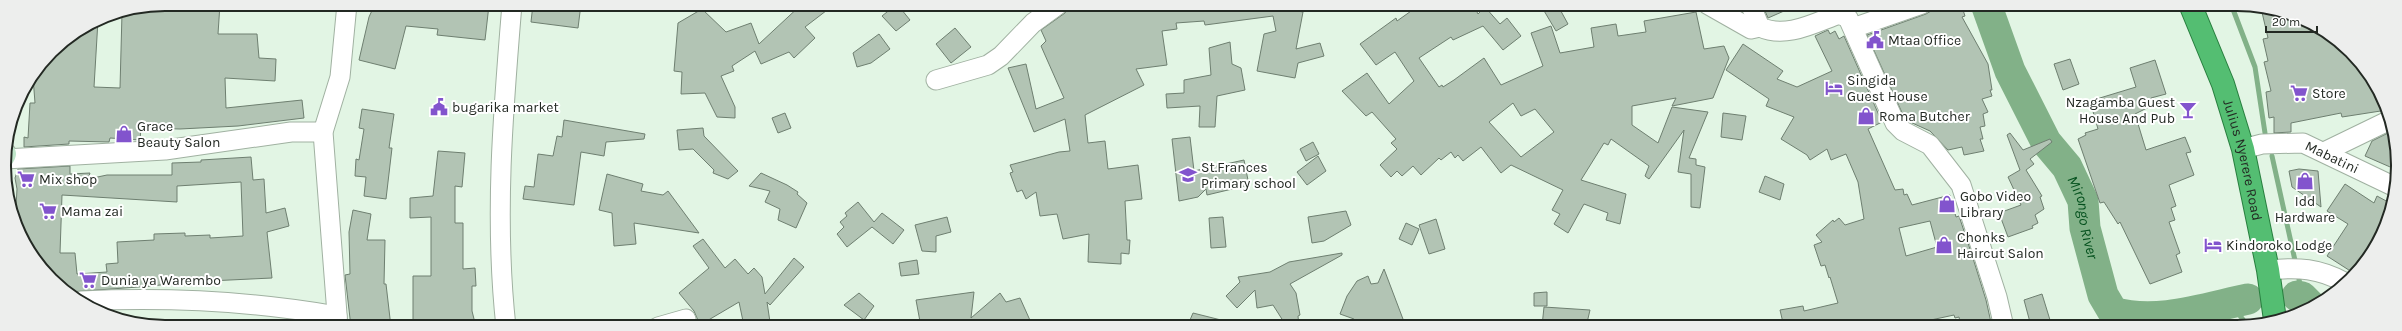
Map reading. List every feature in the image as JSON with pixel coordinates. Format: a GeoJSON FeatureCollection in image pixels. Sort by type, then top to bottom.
{"type":"FeatureCollection","features":[{"type":"Feature","properties":{"kind":"highway","name":"Julius Nyerere Road"},"geometry":{"type":"LineString","coordinates":[[2193,11],[2223,84],[2243,149],[2268,270],[2274,315]]}},
{"type":"Feature","properties":{"kind":"street"},"geometry":{"type":"LineString","coordinates":[[338,320],[323,132],[340,77],[346,11]]}},
{"type":"Feature","properties":{"kind":"street"},"geometry":{"type":"LineString","coordinates":[[505,320],[501,280],[499,227],[503,116],[511,11]]}},
{"type":"Feature","properties":{"kind":"street"},"geometry":{"type":"LineString","coordinates":[[936,80],[988,65],[1001,56],[1033,23],[1049,11]]}},
{"type":"Feature","properties":{"kind":"street"},"geometry":{"type":"LineString","coordinates":[[1719,11],[1751,29],[1760,27],[1779,33],[1836,11]]}},
{"type":"Feature","properties":{"kind":"street"},"geometry":{"type":"LineString","coordinates":[[1753,11],[1760,27]]}},
{"type":"Feature","properties":{"kind":"street"},"geometry":{"type":"LineString","coordinates":[[1843,11],[1853,28],[1895,123],[1903,131],[1930,145],[1961,186],[1997,297],[2002,320]]}},
{"type":"Feature","properties":{"kind":"street"},"geometry":{"type":"LineString","coordinates":[[1853,28],[1900,11]]}},
{"type":"Feature","properties":{"kind":"street"},"geometry":{"type":"LineString","coordinates":[[2324,152],[2385,122]]}},
{"type":"Feature","properties":{"kind":"street"},"geometry":{"type":"LineString","coordinates":[[11,159],[165,150],[291,132],[323,132]]}},
{"type":"Feature","properties":{"kind":"street","name":"Mabatini"},"geometry":{"type":"LineString","coordinates":[[2243,149],[2262,144],[2293,142],[2324,152],[2390,185]]}},
{"type":"Feature","properties":{"kind":"street"},"geometry":{"type":"LineString","coordinates":[[2268,270],[2296,268],[2317,271],[2340,280]]}},
{"type":"Feature","properties":{"kind":"street"},"geometry":{"type":"LineString","coordinates":[[91,301],[143,298],[286,307],[334,320]]}},
{"type":"Feature","properties":{"kind":"building"},"geometry":{"type":"Polygon","coordinates":[[[155,11],[220,11],[218,34],[257,34],[259,58],[276,59],[275,81],[225,78],[226,108],[302,100],[304,118],[238,126],[180,129],[141,128],[140,140],[110,138],[109,142],[69,141],[69,144],[24,147],[24,137],[28,138],[30,103],[35,103],[34,85],[43,71],[56,56],[71,43],[98,27],[94,87],[120,88],[122,17],[155,11]]]}},
{"type":"Feature","properties":{"kind":"building"},"geometry":{"type":"Polygon","coordinates":[[[372,11],[488,11],[485,40],[437,35],[438,29],[406,26],[395,69],[359,60],[372,11]]]}},
{"type":"Feature","properties":{"kind":"building"},"geometry":{"type":"Polygon","coordinates":[[[532,11],[580,11],[578,28],[531,22],[532,11]]]}},
{"type":"Feature","properties":{"kind":"building"},"geometry":{"type":"Polygon","coordinates":[[[699,11],[704,11],[726,32],[751,23],[759,44],[794,11],[826,11],[805,27],[815,38],[794,58],[789,52],[761,64],[755,51],[732,66],[734,71],[721,76],[735,107],[735,118],[717,117],[705,93],[681,94],[682,72],[674,71],[678,23],[699,11]]]}},
{"type":"Feature","properties":{"kind":"building"},"geometry":{"type":"Polygon","coordinates":[[[888,11],[903,11],[910,20],[896,31],[882,16],[888,11]]]}},
{"type":"Feature","properties":{"kind":"building"},"geometry":{"type":"Polygon","coordinates":[[[1066,11],[1298,11],[1303,12],[1296,49],[1320,43],[1324,56],[1298,63],[1295,78],[1257,71],[1264,34],[1276,31],[1273,16],[1205,25],[1204,21],[1176,23],[1177,29],[1162,31],[1167,65],[1136,69],[1144,85],[1085,115],[1088,143],[1105,141],[1108,169],[1138,165],[1142,199],[1125,201],[1127,240],[1130,240],[1129,254],[1121,253],[1121,264],[1088,262],[1089,234],[1063,239],[1057,214],[1040,216],[1036,192],[1026,199],[1022,190],[1017,192],[1010,173],[1013,172],[1010,165],[1059,152],[1070,151],[1065,119],[1034,132],[1008,68],[1026,64],[1036,109],[1064,98],[1041,46],[1046,41],[1041,30],[1066,11]]]}},
{"type":"Feature","properties":{"kind":"building"},"geometry":{"type":"Polygon","coordinates":[[[1411,11],[1476,11],[1478,14],[1481,11],[1489,11],[1500,24],[1507,18],[1521,36],[1503,50],[1483,26],[1453,40],[1451,37],[1419,58],[1439,87],[1442,85],[1443,87],[1484,58],[1501,85],[1543,66],[1531,33],[1551,26],[1560,53],[1594,47],[1591,28],[1616,24],[1618,36],[1646,32],[1644,21],[1696,12],[1704,49],[1724,46],[1729,58],[1713,98],[1672,106],[1676,98],[1632,106],[1632,125],[1658,143],[1672,107],[1708,112],[1689,158],[1696,159],[1696,165],[1705,167],[1700,208],[1691,207],[1691,174],[1678,172],[1684,130],[1649,179],[1645,176],[1649,166],[1611,139],[1608,145],[1604,143],[1581,180],[1626,194],[1620,224],[1606,220],[1608,213],[1584,204],[1568,233],[1554,224],[1560,214],[1552,210],[1563,190],[1511,165],[1501,173],[1481,147],[1463,161],[1458,155],[1455,158],[1451,152],[1441,160],[1439,158],[1421,175],[1413,166],[1402,176],[1397,171],[1391,177],[1380,165],[1397,149],[1391,143],[1396,139],[1372,112],[1366,116],[1342,91],[1367,73],[1389,104],[1414,81],[1395,52],[1376,65],[1360,44],[1396,18],[1397,21],[1411,11]],[[1513,103],[1489,122],[1521,157],[1554,132],[1535,109],[1521,116],[1513,103]]]}},
{"type":"Feature","properties":{"kind":"building"},"geometry":{"type":"Polygon","coordinates":[[[1544,11],[1561,11],[1568,24],[1556,31],[1544,11]]]}},
{"type":"Feature","properties":{"kind":"building"},"geometry":{"type":"Polygon","coordinates":[[[1765,11],[1784,11],[1768,18],[1765,11]]]}},
{"type":"Feature","properties":{"kind":"building"},"geometry":{"type":"Polygon","coordinates":[[[1931,11],[1963,11],[1965,16],[1962,17],[1988,64],[1992,90],[1990,90],[1992,96],[1982,99],[1988,112],[1983,114],[1985,126],[1980,127],[1983,139],[1980,139],[1984,151],[1964,155],[1962,147],[1948,150],[1930,131],[1910,122],[1904,117],[1867,35],[1931,11]]]}},
{"type":"Feature","properties":{"kind":"building"},"geometry":{"type":"Polygon","coordinates":[[[2262,13],[2296,23],[2322,37],[2346,56],[2359,71],[2375,97],[2381,111],[2342,117],[2341,113],[2291,123],[2291,132],[2274,133],[2274,117],[2269,118],[2266,92],[2271,91],[2264,62],[2268,61],[2263,39],[2268,38],[2262,13]]]}},
{"type":"Feature","properties":{"kind":"building"},"geometry":{"type":"Polygon","coordinates":[[[955,28],[971,47],[951,63],[936,44],[955,28]]]}},
{"type":"Feature","properties":{"kind":"building"},"geometry":{"type":"Polygon","coordinates":[[[1828,30],[1830,34],[1835,31],[1839,39],[1844,36],[1882,122],[1868,129],[1895,190],[1903,189],[1904,195],[1907,194],[1912,205],[1950,195],[1956,217],[1959,216],[1971,252],[1986,300],[1990,320],[1960,320],[1959,317],[1955,318],[1954,315],[1931,320],[1782,320],[1780,310],[1803,306],[1804,311],[1838,303],[1830,277],[1829,278],[1825,265],[1821,266],[1814,245],[1822,242],[1816,235],[1833,220],[1834,222],[1839,218],[1845,225],[1864,219],[1858,182],[1846,154],[1831,160],[1827,149],[1810,160],[1807,155],[1781,139],[1794,117],[1766,106],[1769,99],[1726,70],[1743,44],[1783,71],[1777,79],[1797,87],[1832,71],[1815,36],[1828,30]],[[1930,221],[1899,228],[1906,256],[1937,247],[1930,221]]]}},
{"type":"Feature","properties":{"kind":"building"},"geometry":{"type":"Polygon","coordinates":[[[879,34],[890,49],[871,63],[857,67],[853,53],[879,34]]]}},
{"type":"Feature","properties":{"kind":"building"},"geometry":{"type":"Polygon","coordinates":[[[1230,42],[1232,64],[1241,68],[1245,90],[1217,96],[1215,127],[1199,127],[1200,106],[1167,108],[1166,94],[1184,93],[1184,80],[1211,75],[1209,48],[1230,42]]]}},
{"type":"Feature","properties":{"kind":"building"},"geometry":{"type":"Polygon","coordinates":[[[2070,59],[2079,84],[2063,90],[2054,64],[2070,59]]]}},
{"type":"Feature","properties":{"kind":"building"},"geometry":{"type":"Polygon","coordinates":[[[2155,60],[2166,94],[2151,98],[2153,105],[2135,114],[2146,150],[2185,137],[2191,152],[2186,153],[2194,175],[2169,185],[2176,206],[2171,208],[2175,220],[2169,222],[2180,253],[2176,255],[2182,272],[2150,284],[2120,222],[2118,224],[2104,202],[2100,203],[2078,139],[2086,135],[2085,133],[2098,129],[2090,101],[2136,87],[2130,68],[2155,60]]]}},
{"type":"Feature","properties":{"kind":"building"},"geometry":{"type":"Polygon","coordinates":[[[362,109],[394,114],[389,148],[392,148],[386,199],[364,196],[366,177],[355,176],[356,159],[359,160],[364,129],[359,128],[362,109]]]}},
{"type":"Feature","properties":{"kind":"building"},"geometry":{"type":"Polygon","coordinates":[[[785,113],[791,128],[778,133],[772,118],[785,113]]]}},
{"type":"Feature","properties":{"kind":"building"},"geometry":{"type":"Polygon","coordinates":[[[1723,113],[1746,116],[1742,140],[1721,137],[1723,113]]]}},
{"type":"Feature","properties":{"kind":"building"},"geometry":{"type":"Polygon","coordinates":[[[564,120],[645,134],[644,139],[606,142],[604,156],[581,152],[574,205],[523,199],[525,186],[534,187],[538,154],[553,156],[557,136],[562,137],[564,120]]]}},
{"type":"Feature","properties":{"kind":"building"},"geometry":{"type":"Polygon","coordinates":[[[703,128],[704,136],[738,171],[728,179],[713,173],[714,170],[693,149],[679,150],[677,130],[703,128]]]}},
{"type":"Feature","properties":{"kind":"building"},"geometry":{"type":"Polygon","coordinates":[[[2010,133],[2023,150],[2050,139],[2052,142],[2030,159],[2034,164],[2026,170],[2042,196],[2040,197],[2044,209],[2035,215],[2038,223],[2032,226],[2033,228],[2008,237],[1999,213],[2021,205],[2008,177],[2020,170],[2007,135],[2010,133]]]}},
{"type":"Feature","properties":{"kind":"building"},"geometry":{"type":"Polygon","coordinates":[[[2388,133],[2391,155],[2391,167],[2365,156],[2372,141],[2388,133]]]}},
{"type":"Feature","properties":{"kind":"building"},"geometry":{"type":"Polygon","coordinates":[[[1190,137],[1194,171],[1244,160],[1249,185],[1207,195],[1206,189],[1198,197],[1179,201],[1172,139],[1190,137]]]}},
{"type":"Feature","properties":{"kind":"building"},"geometry":{"type":"Polygon","coordinates":[[[1313,142],[1319,154],[1306,161],[1300,149],[1313,142]]]}},
{"type":"Feature","properties":{"kind":"building"},"geometry":{"type":"Polygon","coordinates":[[[438,151],[465,153],[462,187],[455,186],[455,223],[463,223],[463,269],[475,268],[476,286],[472,286],[472,311],[474,320],[413,320],[413,276],[431,276],[431,217],[410,218],[410,198],[433,196],[438,151]]]}},
{"type":"Feature","properties":{"kind":"building"},"geometry":{"type":"Polygon","coordinates":[[[1318,156],[1326,171],[1307,185],[1297,172],[1318,156]]]}},
{"type":"Feature","properties":{"kind":"building"},"geometry":{"type":"Polygon","coordinates":[[[251,157],[253,180],[264,179],[266,213],[285,208],[289,226],[267,232],[272,278],[209,281],[208,279],[152,286],[76,292],[56,275],[43,260],[27,234],[16,205],[17,189],[15,178],[18,169],[70,166],[70,174],[90,173],[88,179],[107,175],[172,175],[172,163],[201,162],[201,160],[251,157]],[[241,182],[177,186],[177,202],[62,195],[60,253],[75,253],[77,274],[107,272],[106,264],[118,263],[117,242],[154,240],[154,234],[185,233],[185,236],[210,235],[210,238],[243,236],[241,182]]]}},
{"type":"Feature","properties":{"kind":"building"},"geometry":{"type":"Polygon","coordinates":[[[2299,169],[2318,171],[2321,207],[2292,187],[2289,171],[2299,169]]]}},
{"type":"Feature","properties":{"kind":"building"},"geometry":{"type":"Polygon","coordinates":[[[761,173],[787,185],[798,192],[797,194],[807,203],[796,228],[778,220],[780,209],[765,202],[770,191],[749,186],[761,173]]]}},
{"type":"Feature","properties":{"kind":"building"},"geometry":{"type":"Polygon","coordinates":[[[607,174],[643,184],[641,191],[663,195],[668,191],[699,233],[634,223],[636,244],[614,246],[612,213],[599,210],[607,174]]]}},
{"type":"Feature","properties":{"kind":"building"},"geometry":{"type":"Polygon","coordinates":[[[1765,176],[1784,184],[1780,200],[1759,192],[1765,176]]]}},
{"type":"Feature","properties":{"kind":"building"},"geometry":{"type":"Polygon","coordinates":[[[2345,184],[2374,203],[2377,196],[2387,201],[2375,234],[2359,260],[2350,271],[2327,256],[2348,224],[2327,211],[2345,184]]]}},
{"type":"Feature","properties":{"kind":"building"},"geometry":{"type":"Polygon","coordinates":[[[858,202],[874,222],[882,213],[904,230],[893,244],[872,227],[847,247],[837,234],[844,227],[840,222],[847,216],[845,213],[858,202]]]}},
{"type":"Feature","properties":{"kind":"building"},"geometry":{"type":"Polygon","coordinates":[[[353,210],[371,214],[367,240],[385,240],[384,284],[386,284],[390,320],[350,320],[345,275],[350,274],[349,232],[353,210]]]}},
{"type":"Feature","properties":{"kind":"building"},"geometry":{"type":"Polygon","coordinates":[[[1346,211],[1351,225],[1324,241],[1312,243],[1308,217],[1346,211]]]}},
{"type":"Feature","properties":{"kind":"building"},"geometry":{"type":"Polygon","coordinates":[[[947,217],[951,232],[936,236],[936,252],[922,251],[915,225],[947,217]]]}},
{"type":"Feature","properties":{"kind":"building"},"geometry":{"type":"Polygon","coordinates":[[[1223,217],[1226,247],[1211,248],[1209,218],[1223,217]]]}},
{"type":"Feature","properties":{"kind":"building"},"geometry":{"type":"Polygon","coordinates":[[[1436,219],[1445,249],[1429,254],[1419,225],[1436,219]]]}},
{"type":"Feature","properties":{"kind":"building"},"geometry":{"type":"Polygon","coordinates":[[[1406,223],[1419,229],[1412,245],[1399,239],[1406,223]]]}},
{"type":"Feature","properties":{"kind":"building"},"geometry":{"type":"Polygon","coordinates":[[[703,239],[725,268],[735,259],[748,274],[754,268],[762,277],[765,294],[794,258],[804,267],[770,305],[767,302],[770,320],[743,320],[739,302],[708,320],[698,320],[694,311],[679,293],[709,268],[693,246],[703,239]]]}},
{"type":"Feature","properties":{"kind":"building"},"geometry":{"type":"Polygon","coordinates":[[[1342,253],[1342,255],[1290,284],[1296,293],[1300,315],[1298,316],[1298,320],[1283,320],[1273,305],[1257,308],[1255,290],[1237,308],[1226,296],[1240,282],[1238,277],[1270,272],[1289,262],[1342,253]]]}},
{"type":"Feature","properties":{"kind":"building"},"geometry":{"type":"Polygon","coordinates":[[[917,260],[919,274],[901,276],[899,263],[917,260]]]}},
{"type":"Feature","properties":{"kind":"building"},"geometry":{"type":"Polygon","coordinates":[[[1384,269],[1403,320],[1354,320],[1340,314],[1347,296],[1357,281],[1368,276],[1371,284],[1378,283],[1384,269]]]}},
{"type":"Feature","properties":{"kind":"building"},"geometry":{"type":"Polygon","coordinates":[[[974,292],[971,318],[1000,293],[1006,302],[1020,298],[1030,320],[920,320],[916,300],[974,292]]]}},
{"type":"Feature","properties":{"kind":"building"},"geometry":{"type":"Polygon","coordinates":[[[1547,292],[1547,306],[1534,306],[1534,293],[1547,292]]]}},
{"type":"Feature","properties":{"kind":"building"},"geometry":{"type":"Polygon","coordinates":[[[859,293],[874,306],[864,320],[844,305],[859,293]]]}},
{"type":"Feature","properties":{"kind":"building"},"geometry":{"type":"Polygon","coordinates":[[[2042,294],[2050,320],[2029,320],[2024,300],[2042,294]]]}},
{"type":"Feature","properties":{"kind":"building"},"geometry":{"type":"Polygon","coordinates":[[[1544,307],[1590,310],[1588,320],[1543,320],[1544,307]]]}},
{"type":"Feature","properties":{"kind":"building"},"geometry":{"type":"Polygon","coordinates":[[[1193,313],[1221,320],[1190,320],[1193,313]]]}},
{"type":"Feature","properties":{"kind":"waterway","name":"Mirongo River"},"geometry":{"type":"LineString","coordinates":[[1989,11],[2010,71],[2046,142],[2067,167],[2083,201],[2085,228],[2103,295],[2113,312],[2129,316],[2163,316],[2180,314],[2248,299]]}},
{"type":"Feature","properties":{"kind":"waterway"},"geometry":{"type":"LineString","coordinates":[[2234,11],[2255,67],[2265,133]]}},
{"type":"Feature","properties":{"kind":"waterway"},"geometry":{"type":"LineString","coordinates":[[2272,156],[2296,265]]}},
{"type":"Feature","properties":{"kind":"waterway"},"geometry":{"type":"LineString","coordinates":[[2298,273],[2302,297]]}},
{"type":"Feature","properties":{"kind":"waterway","name":"Mirongo River"},"geometry":{"type":"LineString","coordinates":[[2297,296],[2302,297],[2308,303]]}},
{"type":"Feature","properties":{"kind":"waterway"},"geometry":{"type":"LineString","coordinates":[[2230,303],[2243,320]]}},
{"type":"Feature","properties":{"kind":"place","name":"Mtaa Office"},"geometry":{"type":"Point","coordinates":[1875,40]}},
{"type":"Feature","properties":{"kind":"place","name":"Singida Guest House"},"geometry":{"type":"Point","coordinates":[1834,88]}},
{"type":"Feature","properties":{"kind":"place","name":"Store"},"geometry":{"type":"Point","coordinates":[2299,93]}},
{"type":"Feature","properties":{"kind":"place","name":"bugarika market"},"geometry":{"type":"Point","coordinates":[439,107]}},
{"type":"Feature","properties":{"kind":"place","name":"Nzagamba Guest House And Pub"},"geometry":{"type":"Point","coordinates":[2188,110]}},
{"type":"Feature","properties":{"kind":"place","name":"Roma Butcher"},"geometry":{"type":"Point","coordinates":[1866,116]}},
{"type":"Feature","properties":{"kind":"place","name":"Grace Beauty Salon"},"geometry":{"type":"Point","coordinates":[124,134]}},
{"type":"Feature","properties":{"kind":"place","name":"St.Frances Primary school"},"geometry":{"type":"Point","coordinates":[1188,175]}},
{"type":"Feature","properties":{"kind":"place","name":"Mix shop"},"geometry":{"type":"Point","coordinates":[26,179]}},
{"type":"Feature","properties":{"kind":"place","name":"Idd Hardware"},"geometry":{"type":"Point","coordinates":[2305,181]}},
{"type":"Feature","properties":{"kind":"place","name":"Gobo Video Library"},"geometry":{"type":"Point","coordinates":[1947,204]}},
{"type":"Feature","properties":{"kind":"place","name":"Mama zai"},"geometry":{"type":"Point","coordinates":[48,211]}},
{"type":"Feature","properties":{"kind":"place","name":"Chonks Haircut Salon"},"geometry":{"type":"Point","coordinates":[1944,245]}},
{"type":"Feature","properties":{"kind":"place","name":"Kindoroko Lodge"},"geometry":{"type":"Point","coordinates":[2213,245]}},
{"type":"Feature","properties":{"kind":"place","name":"Dunia ya Warembo"},"geometry":{"type":"Point","coordinates":[88,280]}}]}
